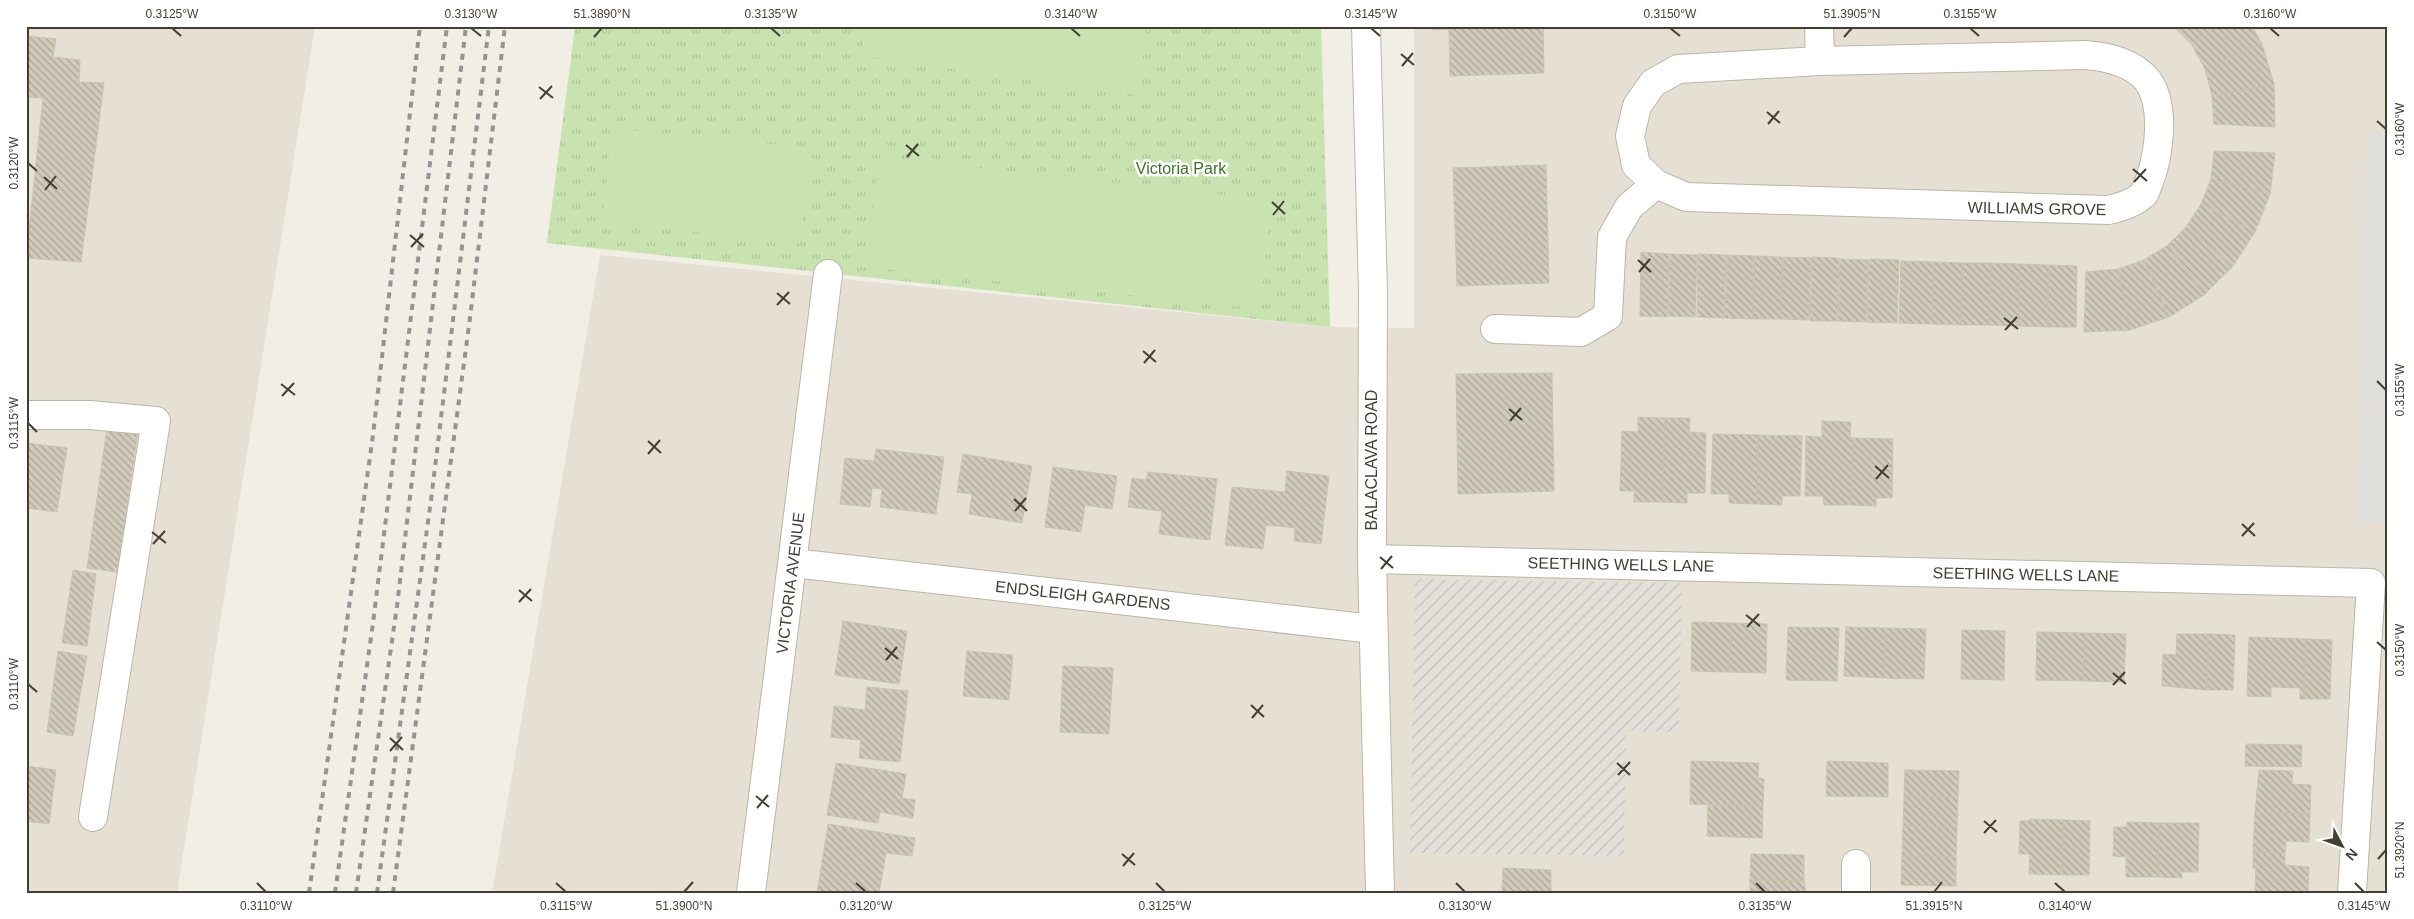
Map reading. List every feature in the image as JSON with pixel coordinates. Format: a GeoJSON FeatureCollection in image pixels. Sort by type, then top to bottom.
{"type":"FeatureCollection","features":[{"type":"Feature","properties":{"kind":"street","name":"BALACLAVA ROAD"},"geometry":{"type":"LineString","coordinates":[[1366,26],[1372,293],[1373,629],[1380,893]]}},
{"type":"Feature","properties":{"kind":"street"},"geometry":{"type":"LineString","coordinates":[[1819,26],[1820,61]]}},
{"type":"Feature","properties":{"kind":"street","name":"WILLIAMS GROVE"},"geometry":{"type":"LineString","coordinates":[[2086,55],[2108,57],[2122,62],[2148,81],[2155,99],[2160,133],[2156,164],[2144,194],[2126,206],[2108,210],[1686,197],[1656,184],[1636,165],[1630,136],[1637,106],[1654,83],[1678,69],[1820,61],[2086,55]]}},
{"type":"Feature","properties":{"kind":"street"},"geometry":{"type":"LineString","coordinates":[[1495,329],[1581,332],[1608,316],[1612,237],[1629,207],[1656,184]]}},
{"type":"Feature","properties":{"kind":"street","name":"VICTORIA AVENUE"},"geometry":{"type":"LineString","coordinates":[[751,893],[828,274]]}},
{"type":"Feature","properties":{"kind":"street"},"geometry":{"type":"LineString","coordinates":[[26,415],[90,415],[156,422],[93,817]]}},
{"type":"Feature","properties":{"kind":"street","name":"SEETHING WELLS LANE"},"geometry":{"type":"LineString","coordinates":[[1372,559],[2371,583],[2352,893]]}},
{"type":"Feature","properties":{"kind":"street","name":"ENDSLEIGH GARDENS"},"geometry":{"type":"LineString","coordinates":[[793,563],[1373,629]]}},
{"type":"Feature","properties":{"kind":"street"},"geometry":{"type":"LineString","coordinates":[[1856,864],[1856,893]]}},
{"type":"Feature","properties":{"kind":"shaded area"},"geometry":{"type":"Polygon","coordinates":[[[26,26],[315,26],[177,893],[26,893],[26,26]]]}},
{"type":"Feature","properties":{"kind":"shaded area"},"geometry":{"type":"Polygon","coordinates":[[[1414,26],[2388,26],[2388,893],[492,893],[600,255],[1330,327],[1414,328],[1414,26]]]}},
{"type":"Feature","properties":{"kind":"shaded area"},"geometry":{"type":"Polygon","coordinates":[[[2367,134],[2388,135],[2388,523],[2357,522],[2367,134]]]}},
{"type":"Feature","properties":{"kind":"shaded area"},"geometry":{"type":"Polygon","coordinates":[[[1415,579],[1682,583],[1679,732],[1626,731],[1624,856],[1410,853],[1415,579]]]}},
{"type":"Feature","properties":{"kind":"green space","name":"Victoria Park"},"geometry":{"type":"Polygon","coordinates":[[[575,26],[1321,26],[1330,327],[547,243],[575,26]]]}},
{"type":"Feature","properties":{"kind":"green space"},"geometry":{"type":"Polygon","coordinates":[[[865,26],[1147,26],[1137,95],[861,56],[865,26]]]}},
{"type":"Feature","properties":{"kind":"green space"},"geometry":{"type":"Polygon","coordinates":[[[612,128],[809,148],[800,243],[602,223],[612,128]]]}},
{"type":"Feature","properties":{"kind":"green space"},"geometry":{"type":"Polygon","coordinates":[[[879,157],[1272,200],[1260,309],[867,267],[879,157]]]}},
{"type":"Feature","properties":{"kind":"building"},"geometry":{"type":"Polygon","coordinates":[[[1432,26],[1543,26],[1544,73],[1450,76],[1449,29],[1432,30],[1432,26]]]}},
{"type":"Feature","properties":{"kind":"building"},"geometry":{"type":"Polygon","coordinates":[[[2173,26],[2217,26],[2192,45],[2173,26]]]}},
{"type":"Feature","properties":{"kind":"building"},"geometry":{"type":"Polygon","coordinates":[[[2217,26],[2252,26],[2262,44],[2205,69],[2192,45],[2217,26]]]}},
{"type":"Feature","properties":{"kind":"building"},"geometry":{"type":"Polygon","coordinates":[[[26,36],[56,39],[53,57],[80,60],[79,82],[104,83],[81,262],[26,258],[43,98],[26,97],[26,36]]]}},
{"type":"Feature","properties":{"kind":"building"},"geometry":{"type":"Polygon","coordinates":[[[2262,44],[2274,84],[2212,96],[2205,69],[2262,44]]]}},
{"type":"Feature","properties":{"kind":"building"},"geometry":{"type":"Polygon","coordinates":[[[2274,84],[2275,127],[2214,124],[2212,96],[2274,84]]]}},
{"type":"Feature","properties":{"kind":"building"},"geometry":{"type":"Polygon","coordinates":[[[2214,151],[2275,153],[2270,194],[2211,179],[2214,151]]]}},
{"type":"Feature","properties":{"kind":"building"},"geometry":{"type":"Polygon","coordinates":[[[1546,165],[1549,283],[1457,286],[1453,168],[1546,165]]]}},
{"type":"Feature","properties":{"kind":"building"},"geometry":{"type":"Polygon","coordinates":[[[2211,179],[2270,194],[2255,232],[2201,204],[2211,179]]]}},
{"type":"Feature","properties":{"kind":"building"},"geometry":{"type":"Polygon","coordinates":[[[2201,204],[2255,232],[2233,266],[2186,227],[2201,204]]]}},
{"type":"Feature","properties":{"kind":"building"},"geometry":{"type":"Polygon","coordinates":[[[2186,227],[2233,266],[2204,295],[2168,245],[2186,227]]]}},
{"type":"Feature","properties":{"kind":"building"},"geometry":{"type":"Polygon","coordinates":[[[2168,245],[2204,295],[2169,317],[2144,260],[2168,245]]]}},
{"type":"Feature","properties":{"kind":"building"},"geometry":{"type":"Polygon","coordinates":[[[1641,252],[1669,254],[1667,317],[1640,316],[1641,252]]]}},
{"type":"Feature","properties":{"kind":"building"},"geometry":{"type":"Polygon","coordinates":[[[1670,254],[1697,255],[1695,317],[1668,316],[1670,254]]]}},
{"type":"Feature","properties":{"kind":"building"},"geometry":{"type":"Polygon","coordinates":[[[1698,254],[1726,255],[1724,318],[1697,317],[1698,254]]]}},
{"type":"Feature","properties":{"kind":"building"},"geometry":{"type":"Polygon","coordinates":[[[1727,255],[1754,256],[1753,319],[1725,318],[1727,255]]]}},
{"type":"Feature","properties":{"kind":"building"},"geometry":{"type":"Polygon","coordinates":[[[1755,256],[1782,257],[1781,319],[1753,319],[1755,256]]]}},
{"type":"Feature","properties":{"kind":"building"},"geometry":{"type":"Polygon","coordinates":[[[1783,257],[1811,258],[1809,320],[1781,319],[1783,257]]]}},
{"type":"Feature","properties":{"kind":"building"},"geometry":{"type":"Polygon","coordinates":[[[1812,257],[1839,258],[1837,321],[1810,321],[1812,257]]]}},
{"type":"Feature","properties":{"kind":"building"},"geometry":{"type":"Polygon","coordinates":[[[1840,259],[1868,260],[1866,322],[1838,321],[1840,259]]]}},
{"type":"Feature","properties":{"kind":"building"},"geometry":{"type":"Polygon","coordinates":[[[1869,259],[1899,260],[1897,323],[1867,322],[1869,259]]]}},
{"type":"Feature","properties":{"kind":"building"},"geometry":{"type":"Polygon","coordinates":[[[2144,260],[2169,317],[2130,330],[2118,269],[2144,260]]]}},
{"type":"Feature","properties":{"kind":"building"},"geometry":{"type":"Polygon","coordinates":[[[1901,261],[1934,262],[1932,324],[1899,323],[1901,261]]]}},
{"type":"Feature","properties":{"kind":"building"},"geometry":{"type":"Polygon","coordinates":[[[1934,262],[1962,263],[1961,325],[1932,324],[1934,262]]]}},
{"type":"Feature","properties":{"kind":"building"},"geometry":{"type":"Polygon","coordinates":[[[1962,263],[1991,263],[1989,325],[1961,325],[1962,263]]]}},
{"type":"Feature","properties":{"kind":"building"},"geometry":{"type":"Polygon","coordinates":[[[1991,263],[2020,264],[2018,326],[1989,325],[1991,263]]]}},
{"type":"Feature","properties":{"kind":"building"},"geometry":{"type":"Polygon","coordinates":[[[2020,264],[2049,265],[2047,327],[2018,326],[2020,264]]]}},
{"type":"Feature","properties":{"kind":"building"},"geometry":{"type":"Polygon","coordinates":[[[2049,265],[2077,266],[2076,327],[2047,327],[2049,265]]]}},
{"type":"Feature","properties":{"kind":"building"},"geometry":{"type":"Polygon","coordinates":[[[2118,269],[2130,330],[2084,332],[2086,272],[2118,269]]]}},
{"type":"Feature","properties":{"kind":"building"},"geometry":{"type":"Polygon","coordinates":[[[1552,373],[1554,491],[1458,494],[1456,374],[1552,373]]]}},
{"type":"Feature","properties":{"kind":"building"},"geometry":{"type":"Polygon","coordinates":[[[1638,417],[1665,418],[1662,502],[1634,502],[1634,491],[1620,491],[1622,431],[1638,432],[1638,417]]]}},
{"type":"Feature","properties":{"kind":"building"},"geometry":{"type":"Polygon","coordinates":[[[1665,418],[1690,418],[1689,432],[1706,433],[1705,493],[1687,493],[1687,503],[1662,502],[1665,418]]]}},
{"type":"Feature","properties":{"kind":"building"},"geometry":{"type":"Polygon","coordinates":[[[1822,421],[1851,422],[1850,437],[1853,438],[1851,505],[1824,505],[1823,496],[1805,496],[1806,436],[1822,437],[1822,421]]]}},
{"type":"Feature","properties":{"kind":"building"},"geometry":{"type":"Polygon","coordinates":[[[107,428],[138,431],[117,572],[87,568],[107,428]]]}},
{"type":"Feature","properties":{"kind":"building"},"geometry":{"type":"Polygon","coordinates":[[[1713,434],[1758,435],[1757,504],[1729,503],[1729,494],[1711,494],[1713,434]]]}},
{"type":"Feature","properties":{"kind":"building"},"geometry":{"type":"Polygon","coordinates":[[[1758,435],[1802,436],[1800,496],[1782,496],[1782,505],[1757,504],[1758,435]]]}},
{"type":"Feature","properties":{"kind":"building"},"geometry":{"type":"Polygon","coordinates":[[[1853,438],[1893,439],[1892,498],[1876,498],[1876,506],[1851,505],[1853,438]]]}},
{"type":"Feature","properties":{"kind":"building"},"geometry":{"type":"Polygon","coordinates":[[[26,443],[67,448],[57,512],[26,508],[26,443]]]}},
{"type":"Feature","properties":{"kind":"building"},"geometry":{"type":"Polygon","coordinates":[[[876,449],[944,457],[936,514],[880,507],[882,489],[872,488],[870,507],[840,504],[845,458],[874,461],[876,449]]]}},
{"type":"Feature","properties":{"kind":"building"},"geometry":{"type":"Polygon","coordinates":[[[963,454],[1032,466],[1022,523],[969,514],[972,494],[957,492],[963,454]]]}},
{"type":"Feature","properties":{"kind":"building"},"geometry":{"type":"Polygon","coordinates":[[[1053,467],[1117,476],[1112,509],[1085,505],[1081,532],[1045,527],[1053,467]]]}},
{"type":"Feature","properties":{"kind":"building"},"geometry":{"type":"Polygon","coordinates":[[[1287,471],[1329,476],[1321,544],[1294,541],[1295,528],[1266,525],[1263,549],[1225,545],[1232,487],[1285,492],[1287,471]]]}},
{"type":"Feature","properties":{"kind":"building"},"geometry":{"type":"Polygon","coordinates":[[[1148,472],[1217,479],[1210,540],[1159,534],[1162,511],[1128,507],[1132,478],[1146,480],[1148,472]]]}},
{"type":"Feature","properties":{"kind":"building"},"geometry":{"type":"Polygon","coordinates":[[[73,570],[96,574],[87,646],[62,643],[73,570]]]}},
{"type":"Feature","properties":{"kind":"building"},"geometry":{"type":"Polygon","coordinates":[[[843,621],[907,631],[899,684],[835,675],[843,621]]]}},
{"type":"Feature","properties":{"kind":"building"},"geometry":{"type":"Polygon","coordinates":[[[1692,622],[1731,623],[1729,672],[1691,671],[1692,622]]]}},
{"type":"Feature","properties":{"kind":"building"},"geometry":{"type":"Polygon","coordinates":[[[1731,623],[1767,624],[1766,673],[1729,672],[1731,623]]]}},
{"type":"Feature","properties":{"kind":"building"},"geometry":{"type":"Polygon","coordinates":[[[1788,627],[1839,628],[1837,681],[1786,680],[1788,627]]]}},
{"type":"Feature","properties":{"kind":"building"},"geometry":{"type":"Polygon","coordinates":[[[1846,627],[1886,628],[1884,678],[1844,676],[1846,627]]]}},
{"type":"Feature","properties":{"kind":"building"},"geometry":{"type":"Polygon","coordinates":[[[1886,628],[1926,629],[1924,679],[1884,678],[1886,628]]]}},
{"type":"Feature","properties":{"kind":"building"},"geometry":{"type":"Polygon","coordinates":[[[1962,630],[2005,631],[2004,680],[1961,679],[1962,630]]]}},
{"type":"Feature","properties":{"kind":"building"},"geometry":{"type":"Polygon","coordinates":[[[2037,632],[2085,633],[2083,681],[2036,680],[2037,632]]]}},
{"type":"Feature","properties":{"kind":"building"},"geometry":{"type":"Polygon","coordinates":[[[2085,633],[2126,634],[2124,682],[2083,681],[2085,633]]]}},
{"type":"Feature","properties":{"kind":"building"},"geometry":{"type":"Polygon","coordinates":[[[2177,634],[2208,634],[2207,690],[2162,686],[2163,654],[2176,655],[2177,634]]]}},
{"type":"Feature","properties":{"kind":"building"},"geometry":{"type":"Polygon","coordinates":[[[2208,634],[2235,635],[2233,690],[2207,690],[2208,634]]]}},
{"type":"Feature","properties":{"kind":"building"},"geometry":{"type":"Polygon","coordinates":[[[2249,637],[2306,639],[2304,699],[2300,699],[2300,688],[2271,687],[2271,697],[2247,696],[2249,637]]]}},
{"type":"Feature","properties":{"kind":"building"},"geometry":{"type":"Polygon","coordinates":[[[2306,639],[2332,640],[2330,699],[2304,699],[2306,639]]]}},
{"type":"Feature","properties":{"kind":"building"},"geometry":{"type":"Polygon","coordinates":[[[58,651],[87,656],[73,736],[47,732],[58,651]]]}},
{"type":"Feature","properties":{"kind":"building"},"geometry":{"type":"Polygon","coordinates":[[[967,651],[1013,655],[1009,700],[963,696],[967,651]]]}},
{"type":"Feature","properties":{"kind":"building"},"geometry":{"type":"Polygon","coordinates":[[[1063,666],[1113,668],[1109,734],[1060,732],[1063,666]]]}},
{"type":"Feature","properties":{"kind":"building"},"geometry":{"type":"Polygon","coordinates":[[[867,687],[908,691],[900,762],[859,758],[861,740],[831,737],[834,706],[865,710],[867,687]]]}},
{"type":"Feature","properties":{"kind":"building"},"geometry":{"type":"Polygon","coordinates":[[[2246,744],[2302,745],[2301,767],[2245,766],[2246,744]]]}},
{"type":"Feature","properties":{"kind":"building"},"geometry":{"type":"Polygon","coordinates":[[[1691,761],[1759,763],[1758,778],[1764,779],[1763,806],[1690,804],[1691,761]]]}},
{"type":"Feature","properties":{"kind":"building"},"geometry":{"type":"Polygon","coordinates":[[[1827,761],[1888,763],[1888,797],[1826,796],[1827,761]]]}},
{"type":"Feature","properties":{"kind":"building"},"geometry":{"type":"Polygon","coordinates":[[[836,763],[906,774],[902,798],[915,800],[913,818],[880,812],[878,823],[827,815],[836,763]]]}},
{"type":"Feature","properties":{"kind":"building"},"geometry":{"type":"Polygon","coordinates":[[[26,766],[56,770],[49,824],[26,821],[26,766]]]}},
{"type":"Feature","properties":{"kind":"building"},"geometry":{"type":"Polygon","coordinates":[[[1905,770],[1959,771],[1958,797],[1904,796],[1905,770]]]}},
{"type":"Feature","properties":{"kind":"building"},"geometry":{"type":"Polygon","coordinates":[[[2259,770],[2293,771],[2292,784],[2311,785],[2310,814],[2255,812],[2259,770]]]}},
{"type":"Feature","properties":{"kind":"building"},"geometry":{"type":"Polygon","coordinates":[[[1904,796],[1958,797],[1957,827],[1903,826],[1904,796]]]}},
{"type":"Feature","properties":{"kind":"building"},"geometry":{"type":"Polygon","coordinates":[[[1708,805],[1763,806],[1762,838],[1707,836],[1708,805]]]}},
{"type":"Feature","properties":{"kind":"building"},"geometry":{"type":"Polygon","coordinates":[[[2255,812],[2310,814],[2309,842],[2286,841],[2285,853],[2253,852],[2255,812]]]}},
{"type":"Feature","properties":{"kind":"building"},"geometry":{"type":"Polygon","coordinates":[[[2030,819],[2063,820],[2062,875],[2029,874],[2030,854],[2019,854],[2020,821],[2030,821],[2030,819]]]}},
{"type":"Feature","properties":{"kind":"building"},"geometry":{"type":"Polygon","coordinates":[[[2063,820],[2090,821],[2089,875],[2062,875],[2063,820]]]}},
{"type":"Feature","properties":{"kind":"building"},"geometry":{"type":"Polygon","coordinates":[[[2127,822],[2159,823],[2158,877],[2126,877],[2126,857],[2113,856],[2114,827],[2127,827],[2127,822]]]}},
{"type":"Feature","properties":{"kind":"building"},"geometry":{"type":"Polygon","coordinates":[[[2159,823],[2199,823],[2198,872],[2182,872],[2182,878],[2158,877],[2159,823]]]}},
{"type":"Feature","properties":{"kind":"building"},"geometry":{"type":"Polygon","coordinates":[[[828,824],[915,838],[912,856],[886,853],[879,893],[817,893],[828,824]]]}},
{"type":"Feature","properties":{"kind":"building"},"geometry":{"type":"Polygon","coordinates":[[[1903,826],[1957,827],[1956,857],[1902,856],[1903,826]]]}},
{"type":"Feature","properties":{"kind":"building"},"geometry":{"type":"Polygon","coordinates":[[[2253,852],[2285,853],[2285,865],[2309,867],[2308,893],[2255,893],[2256,868],[2253,868],[2253,852]]]}},
{"type":"Feature","properties":{"kind":"building"},"geometry":{"type":"Polygon","coordinates":[[[1751,854],[1804,855],[1804,881],[1750,880],[1751,854]]]}},
{"type":"Feature","properties":{"kind":"building"},"geometry":{"type":"Polygon","coordinates":[[[1902,856],[1956,857],[1956,886],[1901,885],[1902,856]]]}},
{"type":"Feature","properties":{"kind":"building"},"geometry":{"type":"Polygon","coordinates":[[[1503,868],[1551,870],[1551,893],[1502,893],[1503,868]]]}},
{"type":"Feature","properties":{"kind":"building"},"geometry":{"type":"Polygon","coordinates":[[[1750,880],[1804,881],[1806,893],[1750,893],[1750,880]]]}},
{"type":"Feature","properties":{"kind":"railway"},"geometry":{"type":"LineString","coordinates":[[309,893],[373,435],[420,26]]}},
{"type":"Feature","properties":{"kind":"railway"},"geometry":{"type":"LineString","coordinates":[[335,893],[373,623],[447,26]]}},
{"type":"Feature","properties":{"kind":"railway"},"geometry":{"type":"LineString","coordinates":[[356,893],[397,606],[466,26]]}},
{"type":"Feature","properties":{"kind":"railway"},"geometry":{"type":"LineString","coordinates":[[377,893],[431,500],[489,26]]}},
{"type":"Feature","properties":{"kind":"railway"},"geometry":{"type":"LineString","coordinates":[[393,893],[470,318],[505,26]]}}]}
